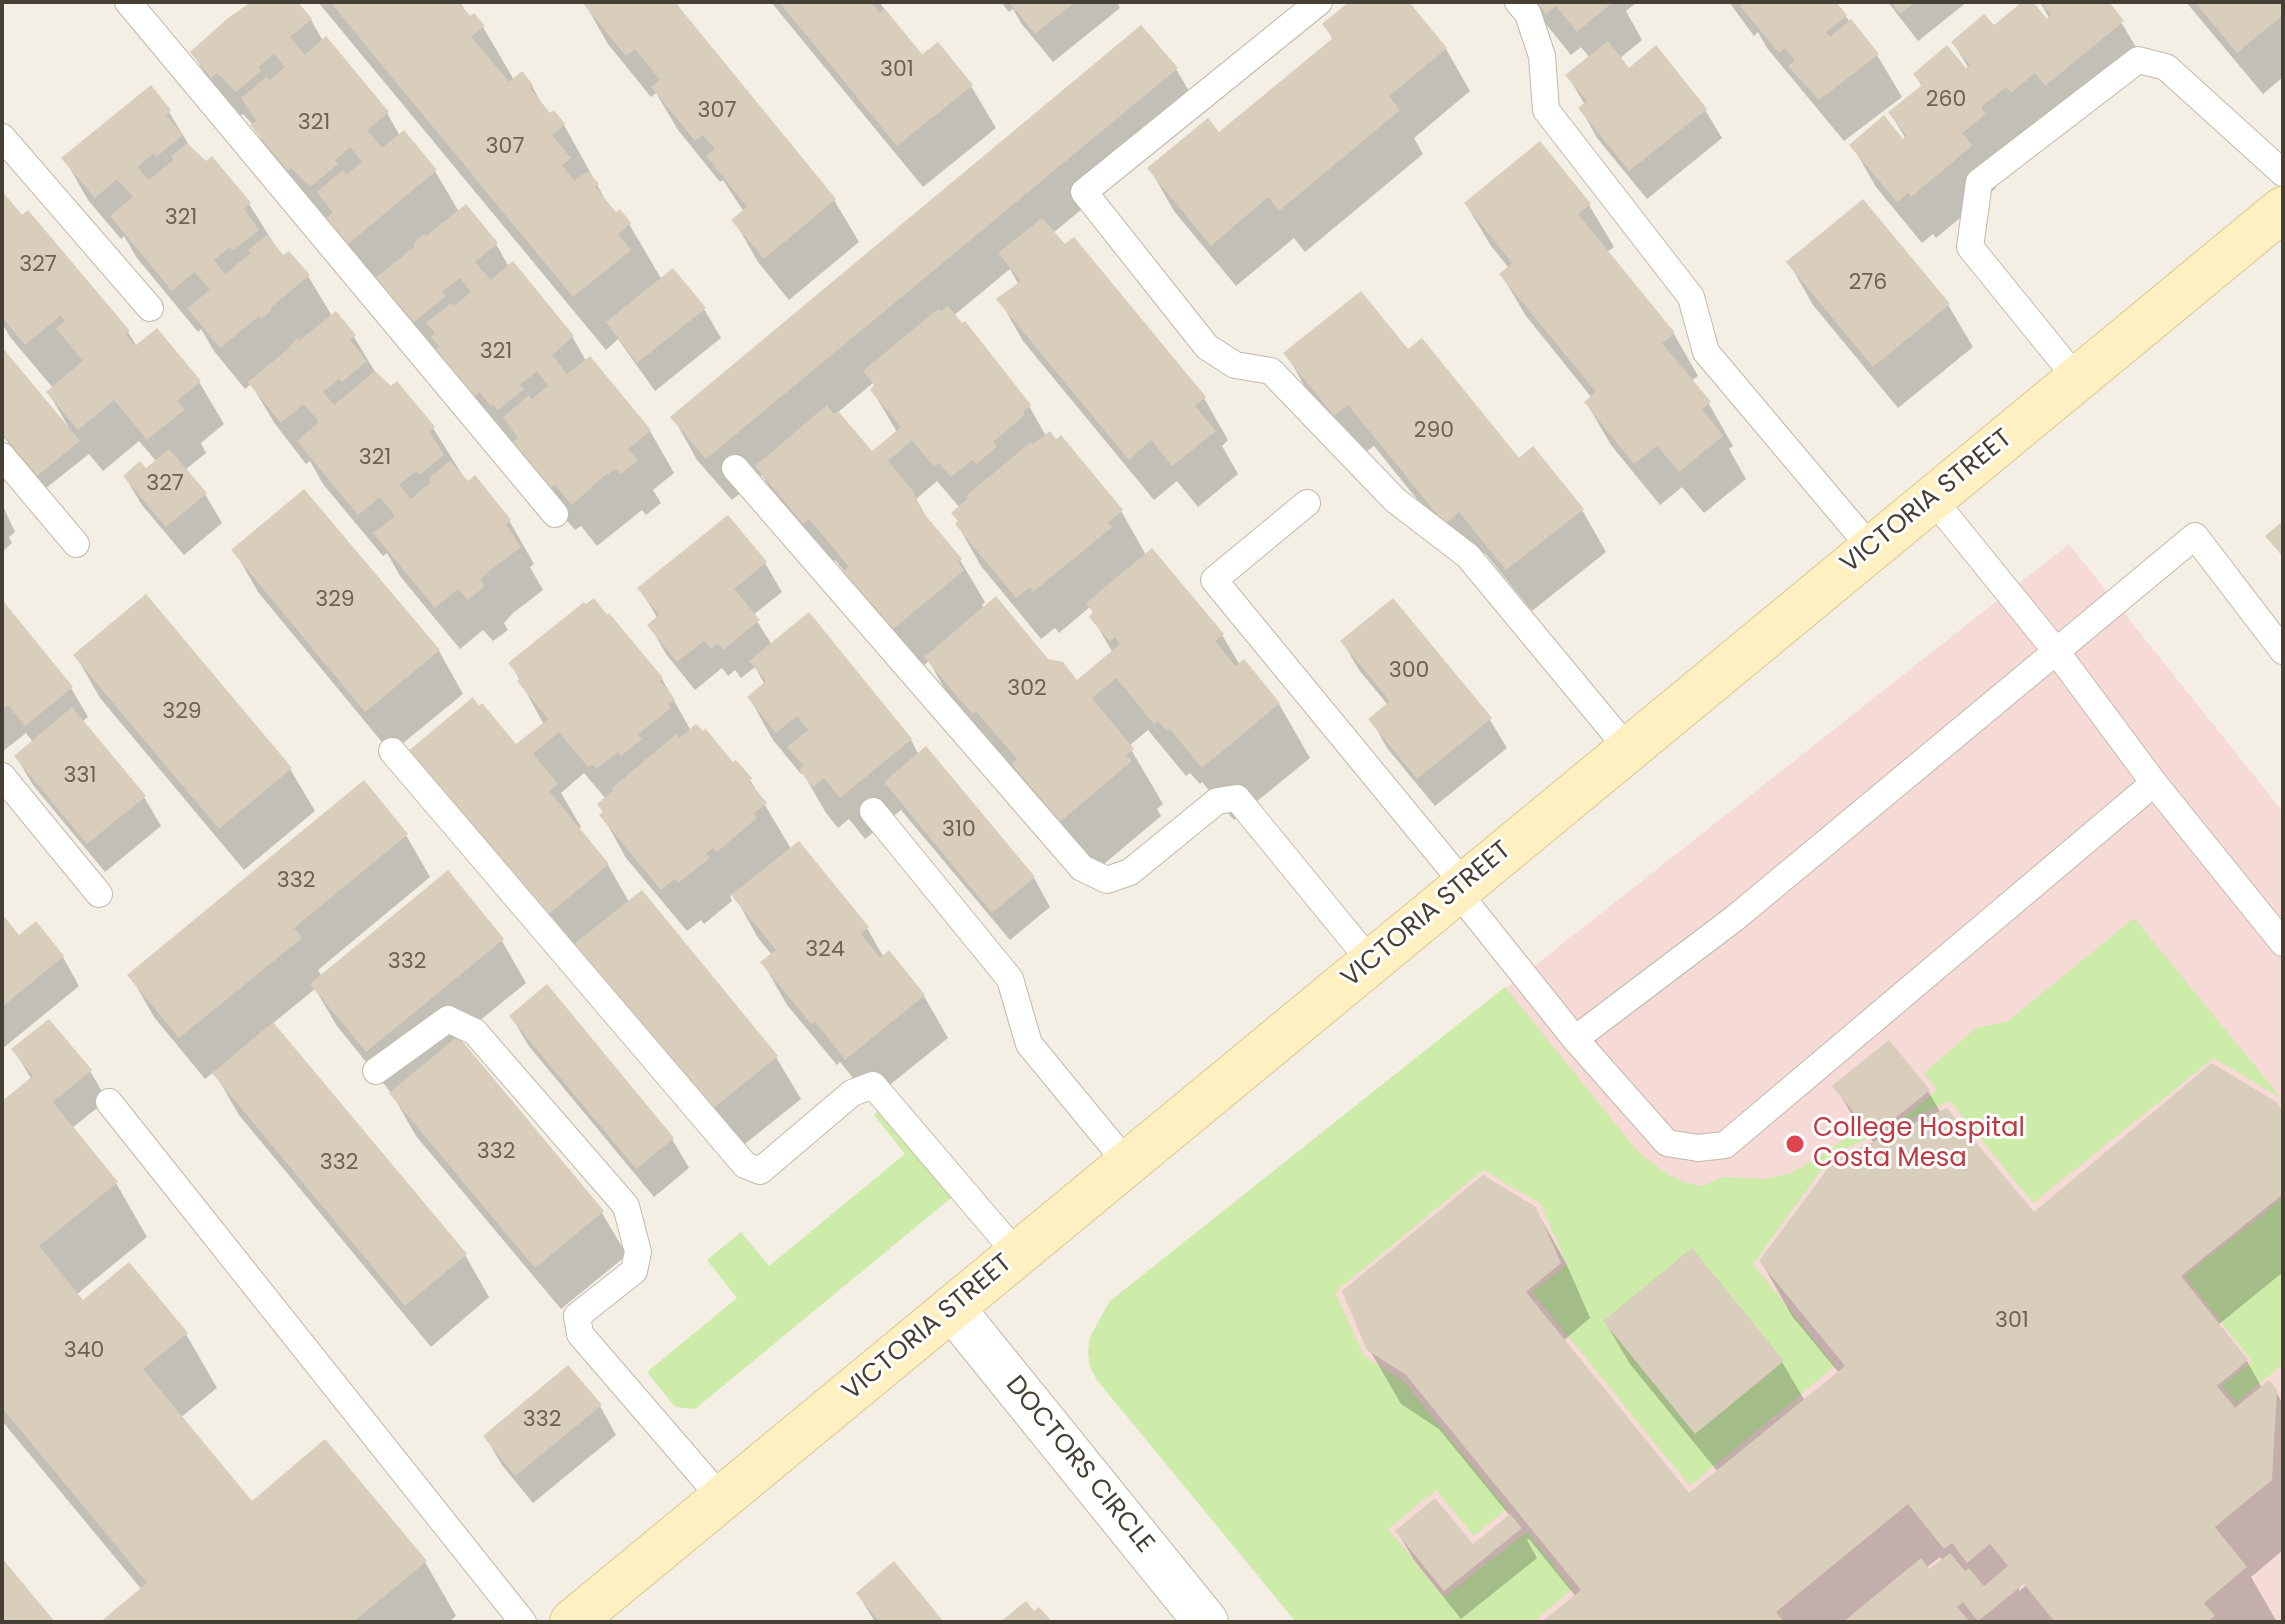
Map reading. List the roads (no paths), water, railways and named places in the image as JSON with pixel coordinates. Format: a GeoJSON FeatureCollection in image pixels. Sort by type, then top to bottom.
{"type":"FeatureCollection","features":[{"type":"Feature","properties":{"kind":"main road","name":"VICTORIA STREET"},"geometry":{"type":"LineString","coordinates":[[572,1622],[2283,209]]}},
{"type":"Feature","properties":{"kind":"street","name":"DOCTORS CIRCLE"},"geometry":{"type":"LineString","coordinates":[[952,1308],[1206,1622]]}},
{"type":"Feature","properties":{"kind":"lane"},"geometry":{"type":"LineString","coordinates":[[128,2],[555,514]]}},
{"type":"Feature","properties":{"kind":"lane"},"geometry":{"type":"LineString","coordinates":[[1319,2],[1084,192],[1207,347],[1235,365],[1271,371],[1395,500],[1468,556],[1628,749]]}},
{"type":"Feature","properties":{"kind":"lane"},"geometry":{"type":"LineString","coordinates":[[1518,2],[1528,14],[1542,56],[1546,110],[1691,297],[1706,352],[1871,548]]}},
{"type":"Feature","properties":{"kind":"lane"},"geometry":{"type":"LineString","coordinates":[[2077,379],[1970,247],[1979,182],[2138,60],[2166,67],[2283,173]]}},
{"type":"Feature","properties":{"kind":"lane"},"geometry":{"type":"LineString","coordinates":[[2,137],[150,308]]}},
{"type":"Feature","properties":{"kind":"lane"},"geometry":{"type":"LineString","coordinates":[[2,456],[76,544]]}},
{"type":"Feature","properties":{"kind":"lane"},"geometry":{"type":"LineString","coordinates":[[735,468],[1082,868],[1107,880],[1130,872],[1217,801],[1237,798],[1371,962]]}},
{"type":"Feature","properties":{"kind":"lane"},"geometry":{"type":"LineString","coordinates":[[1932,498],[2056,651],[2154,783],[2283,943]]}},
{"type":"Feature","properties":{"kind":"lane"},"geometry":{"type":"LineString","coordinates":[[1307,503],[1214,580],[1460,887],[1575,1039],[1667,1143],[1698,1148],[1725,1145],[2154,783]]}},
{"type":"Feature","properties":{"kind":"lane"},"geometry":{"type":"LineString","coordinates":[[1575,1039],[1735,918],[2195,536],[2283,651]]}},
{"type":"Feature","properties":{"kind":"lane"},"geometry":{"type":"LineString","coordinates":[[392,751],[745,1165],[760,1171],[852,1093],[873,1085],[1017,1254]]}},
{"type":"Feature","properties":{"kind":"lane"},"geometry":{"type":"LineString","coordinates":[[2,776],[99,894]]}},
{"type":"Feature","properties":{"kind":"lane"},"geometry":{"type":"LineString","coordinates":[[873,811],[1010,979],[1029,1044],[1127,1163]]}},
{"type":"Feature","properties":{"kind":"lane"},"geometry":{"type":"LineString","coordinates":[[376,1071],[448,1019],[475,1032],[626,1206],[638,1252],[634,1271],[577,1316],[580,1334],[722,1499]]}},
{"type":"Feature","properties":{"kind":"lane"},"geometry":{"type":"LineString","coordinates":[[109,1102],[523,1622]]}},
{"type":"Feature","properties":{"kind":"place","name":"College Hospital Costa Mesa"},"geometry":{"type":"Point","coordinates":[1795,1144]}}]}
